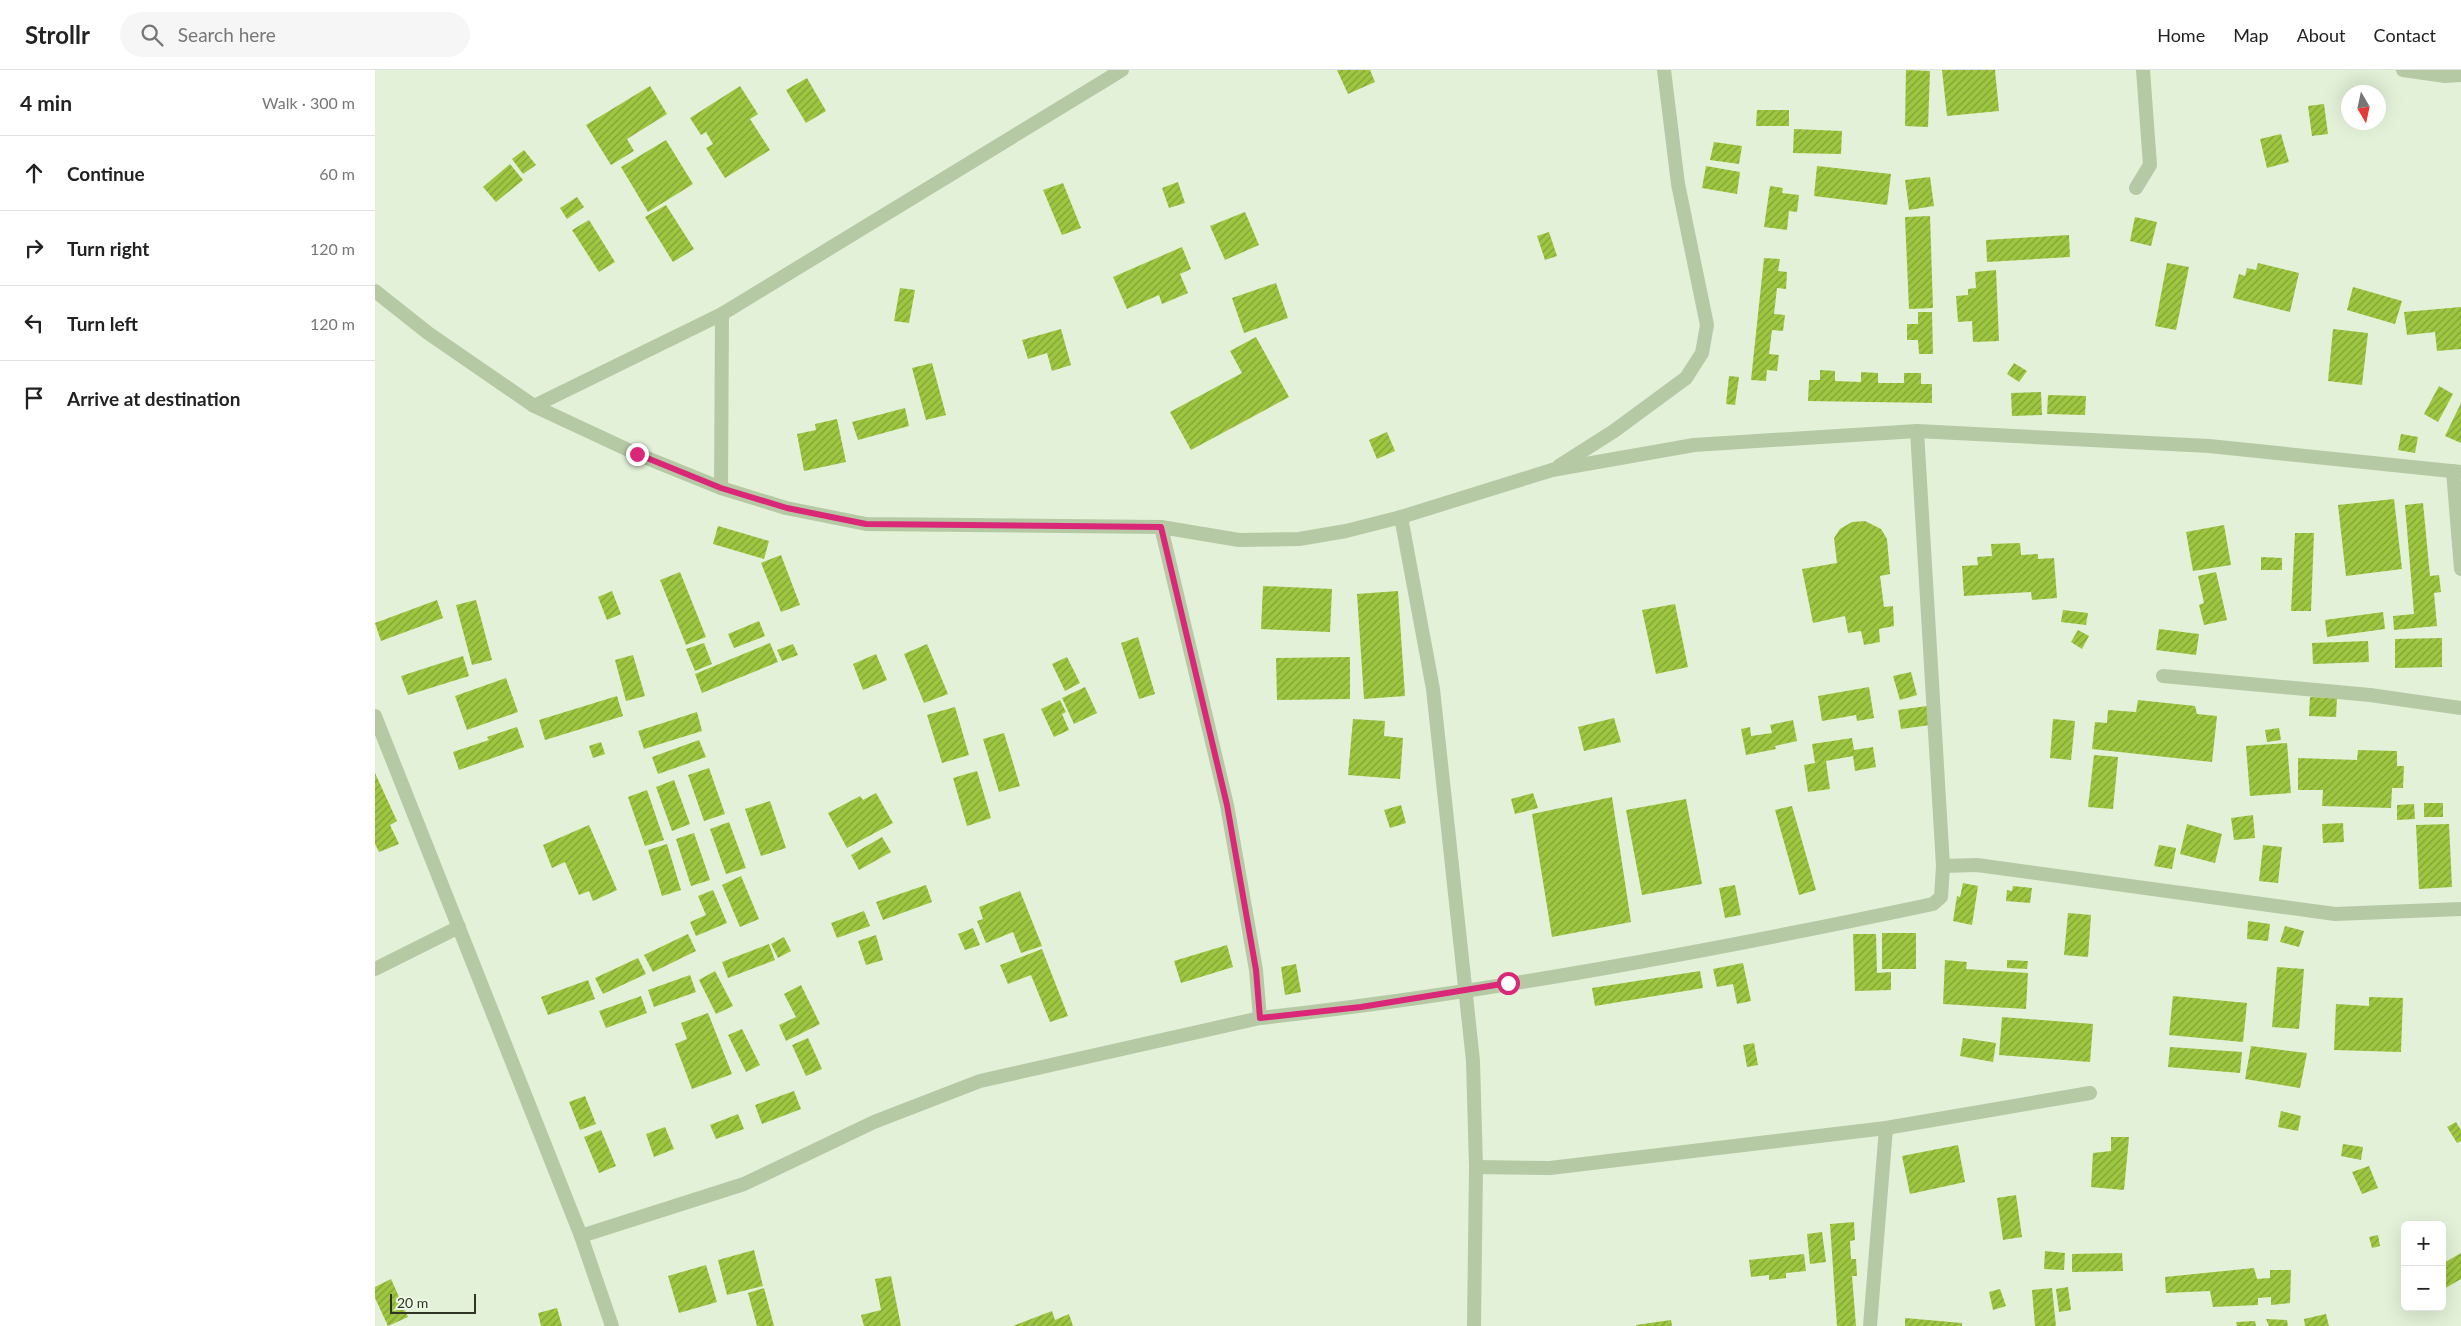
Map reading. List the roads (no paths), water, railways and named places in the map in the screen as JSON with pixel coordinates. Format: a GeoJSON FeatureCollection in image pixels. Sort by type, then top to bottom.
{"type":"FeatureCollection","features":[{"type":"Feature","properties":{"kind":"street"},"geometry":{"type":"LineString","coordinates":[[533,406],[722,314],[1121,70]]}},
{"type":"Feature","properties":{"kind":"street"},"geometry":{"type":"LineString","coordinates":[[1552,470],[1614,431],[1686,378],[1702,352],[1707,325],[1678,184],[1664,70]]}},
{"type":"Feature","properties":{"kind":"street"},"geometry":{"type":"LineString","coordinates":[[2137,188],[2149,165],[2143,70]]}},
{"type":"Feature","properties":{"kind":"street"},"geometry":{"type":"LineString","coordinates":[[2403,70],[2445,76],[2461,75]]}},
{"type":"Feature","properties":{"kind":"street"},"geometry":{"type":"LineString","coordinates":[[375,291],[428,333],[533,406],[637,454],[721,488],[787,508],[866,524],[1161,527],[1239,540],[1299,539],[1347,531],[1401,517],[1552,470],[1694,445],[1917,431],[2209,446],[2457,471],[2461,569]]}},
{"type":"Feature","properties":{"kind":"street"},"geometry":{"type":"LineString","coordinates":[[721,488],[722,314]]}},
{"type":"Feature","properties":{"kind":"street"},"geometry":{"type":"LineString","coordinates":[[581,1236],[744,1184],[874,1122],[980,1081],[1260,1018],[1361,1007],[1693,953],[1933,904],[1941,897],[1943,866],[1917,431]]}},
{"type":"Feature","properties":{"kind":"street"},"geometry":{"type":"LineString","coordinates":[[1401,517],[1433,689],[1467,989],[1473,1061],[1476,1167],[1475,1326]]}},
{"type":"Feature","properties":{"kind":"street"},"geometry":{"type":"LineString","coordinates":[[1161,527],[1227,805],[1256,970],[1260,1018]]}},
{"type":"Feature","properties":{"kind":"street"},"geometry":{"type":"LineString","coordinates":[[2163,676],[2370,695],[2461,708]]}},
{"type":"Feature","properties":{"kind":"street"},"geometry":{"type":"LineString","coordinates":[[375,716],[581,1236],[612,1326]]}},
{"type":"Feature","properties":{"kind":"street"},"geometry":{"type":"LineString","coordinates":[[1943,866],[1977,866],[2335,914],[2461,909]]}},
{"type":"Feature","properties":{"kind":"street"},"geometry":{"type":"LineString","coordinates":[[375,969],[459,927]]}},
{"type":"Feature","properties":{"kind":"street"},"geometry":{"type":"LineString","coordinates":[[1476,1167],[1550,1168],[1885,1128],[2090,1093]]}},
{"type":"Feature","properties":{"kind":"street"},"geometry":{"type":"LineString","coordinates":[[1870,1326],[1885,1128]]}}]}
